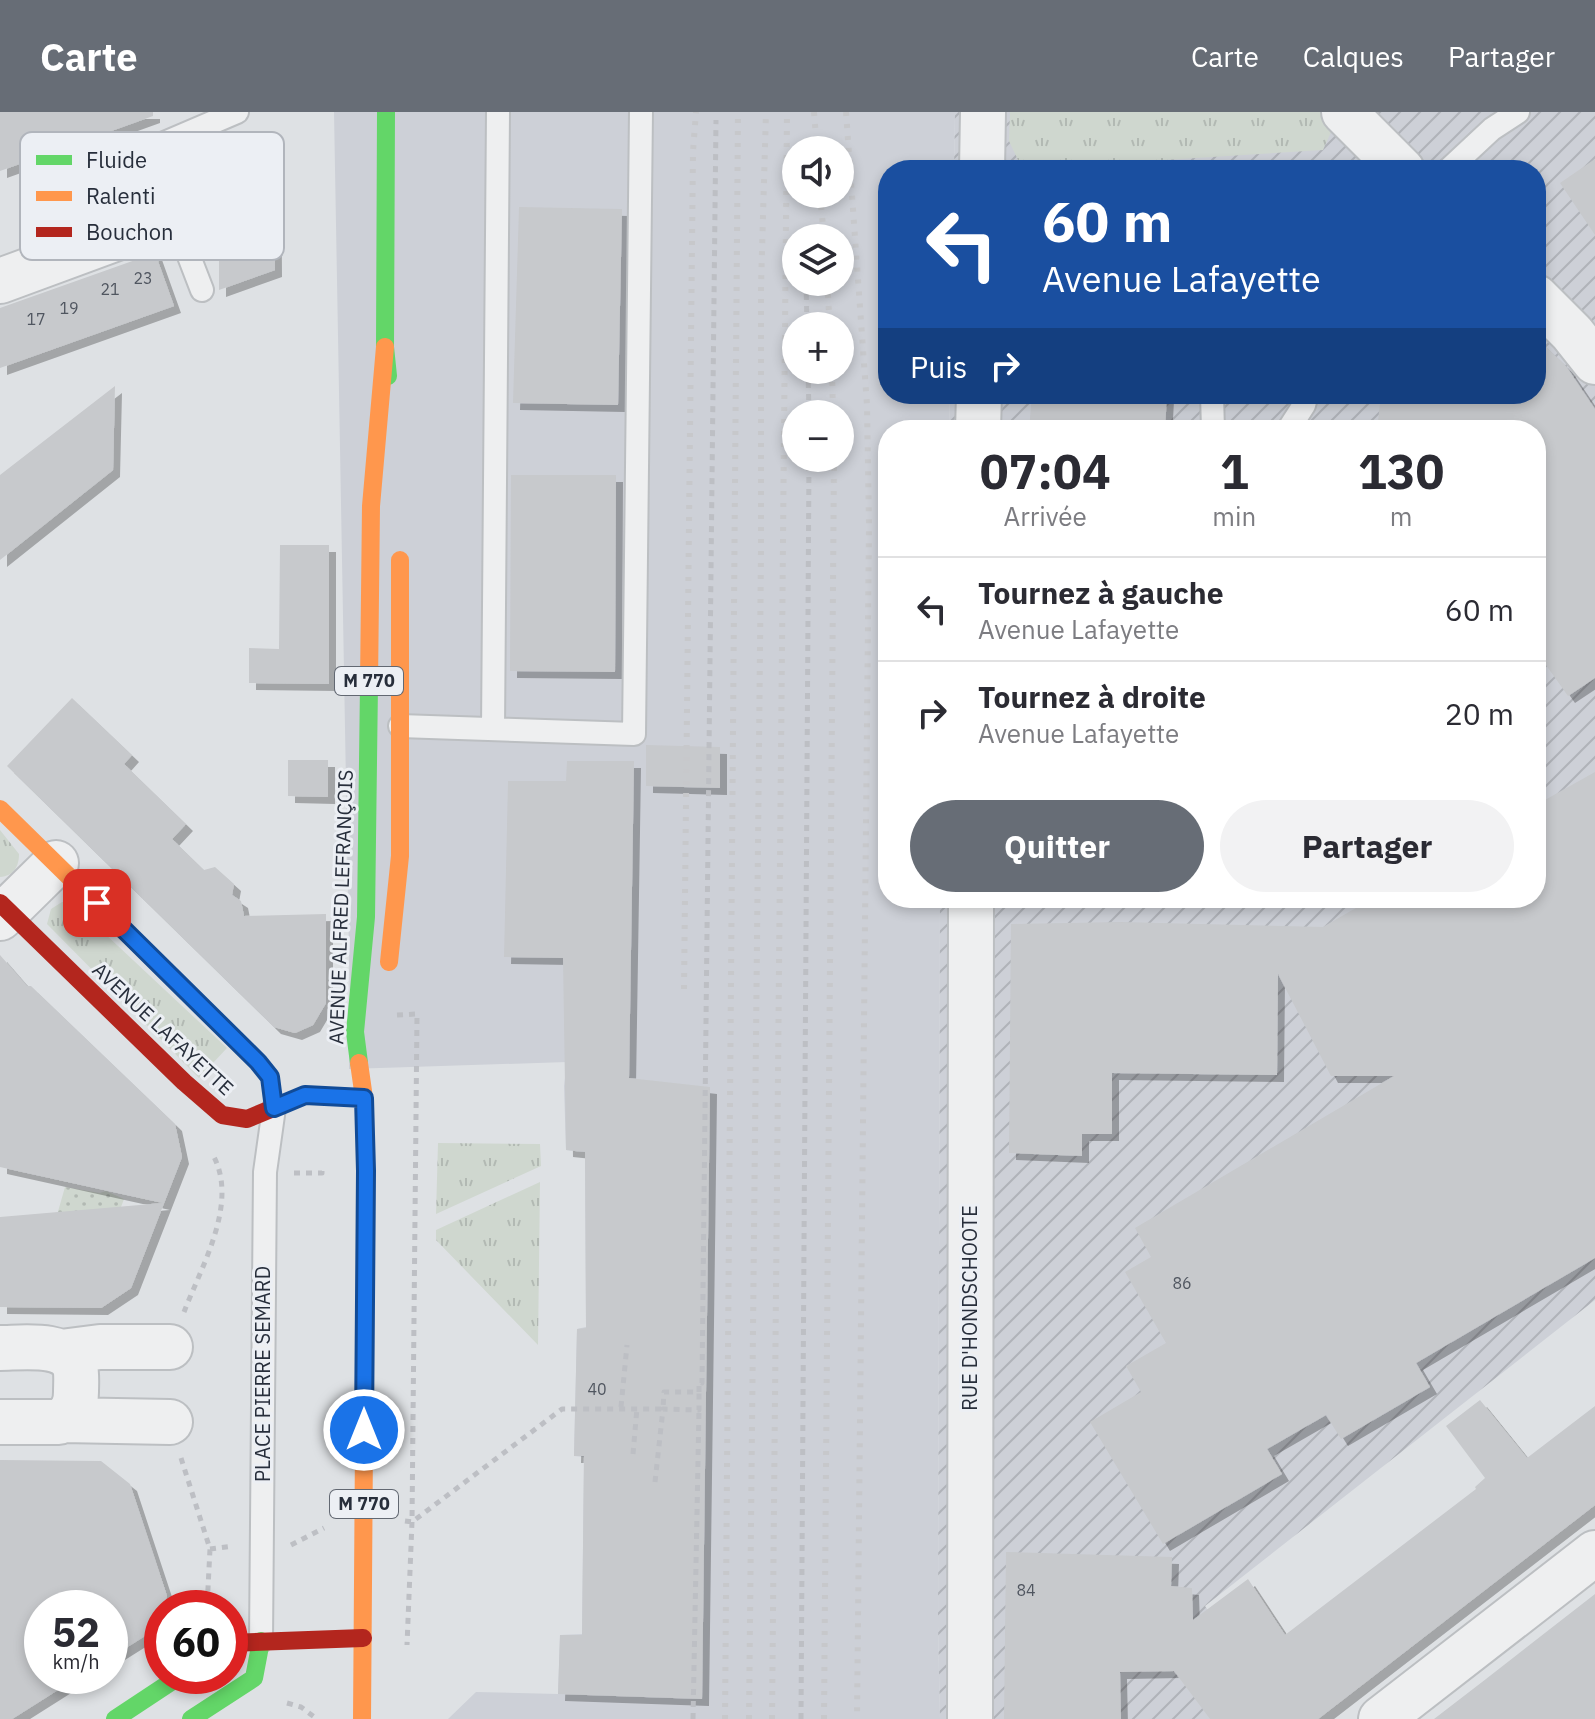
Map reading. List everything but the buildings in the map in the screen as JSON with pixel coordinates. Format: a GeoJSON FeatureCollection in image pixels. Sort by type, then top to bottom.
{"type":"FeatureCollection","features":[{"type":"Feature","properties":{"kind":"main road","name":"AVENUE ALFRED LEFRANÇOIS"},"geometry":{"type":"LineString","coordinates":[[386,112],[385,347],[395,450]]}},
{"type":"Feature","properties":{"kind":"main road","name":"AVENUE ALFRED LEFRANÇOIS"},"geometry":{"type":"LineString","coordinates":[[364,1098],[355,1032],[366,917],[371,506],[385,347]]}},
{"type":"Feature","properties":{"kind":"main road","name":"M 770"},"geometry":{"type":"LineString","coordinates":[[386,985],[400,856],[399,545]]}},
{"type":"Feature","properties":{"kind":"main road","name":"AVENUE LAFAYETTE"},"geometry":{"type":"LineString","coordinates":[[0,809],[258,1062],[270,1077],[274,1108]]}},
{"type":"Feature","properties":{"kind":"main road","name":"AVENUE LAFAYETTE"},"geometry":{"type":"LineString","coordinates":[[3,911],[215,1110],[230,1118],[247,1119],[305,1095],[364,1098]]}},
{"type":"Feature","properties":{"kind":"main road","name":"AVENUE ALFRED LEFRANÇOIS"},"geometry":{"type":"LineString","coordinates":[[364,1098],[377,1043]]}},
{"type":"Feature","properties":{"kind":"main road","name":"M 770"},"geometry":{"type":"LineString","coordinates":[[362,1719],[364,1098]]}},
{"type":"Feature","properties":{"kind":"main road"},"geometry":{"type":"LineString","coordinates":[[248,1642],[363,1638]]}},
{"type":"Feature","properties":{"kind":"main road"},"geometry":{"type":"LineString","coordinates":[[191,1719],[254,1678],[261,1641]]}},
{"type":"Feature","properties":{"kind":"main road"},"geometry":{"type":"LineString","coordinates":[[115,1719],[153,1694]]}},
{"type":"Feature","properties":{"kind":"street"},"geometry":{"type":"LineString","coordinates":[[982,160],[983,112]]}},
{"type":"Feature","properties":{"kind":"street"},"geometry":{"type":"LineString","coordinates":[[1344,112],[1392,160]]}},
{"type":"Feature","properties":{"kind":"street"},"geometry":{"type":"LineString","coordinates":[[0,281],[57,260]]}},
{"type":"Feature","properties":{"kind":"street"},"geometry":{"type":"LineString","coordinates":[[1546,307],[1595,362]]}},
{"type":"Feature","properties":{"kind":"street"},"geometry":{"type":"LineString","coordinates":[[3,911],[56,863]]}},
{"type":"Feature","properties":{"kind":"street","name":"RUE D'HONDSCHOOTE"},"geometry":{"type":"LineString","coordinates":[[970,1719],[971,908]]}},
{"type":"Feature","properties":{"kind":"street"},"geometry":{"type":"LineString","coordinates":[[0,1348],[61,1352],[100,1347],[170,1347]]}},
{"type":"Feature","properties":{"kind":"street"},"geometry":{"type":"LineString","coordinates":[[61,1352],[73,1362],[76,1372],[75,1404],[63,1420]]}},
{"type":"Feature","properties":{"kind":"street"},"geometry":{"type":"LineString","coordinates":[[0,1422],[170,1422]]}},
{"type":"Feature","properties":{"kind":"street"},"geometry":{"type":"LineString","coordinates":[[1381,1719],[1595,1553]]}},
{"type":"Feature","properties":{"kind":"lane"},"geometry":{"type":"LineString","coordinates":[[190,132],[237,112]]}},
{"type":"Feature","properties":{"kind":"lane"},"geometry":{"type":"LineString","coordinates":[[493,729],[498,112]]}},
{"type":"Feature","properties":{"kind":"lane"},"geometry":{"type":"LineString","coordinates":[[400,726],[634,734],[641,112]]}},
{"type":"Feature","properties":{"kind":"lane"},"geometry":{"type":"LineString","coordinates":[[1459,160],[1492,129],[1518,112]]}},
{"type":"Feature","properties":{"kind":"lane"},"geometry":{"type":"LineString","coordinates":[[190,260],[202,290]]}},
{"type":"Feature","properties":{"kind":"lane","name":"PLACE PIERRE SEMARD"},"geometry":{"type":"LineString","coordinates":[[261,1641],[265,1172],[274,1108]]}},
{"type":"Feature","properties":{"kind":"path"},"geometry":{"type":"LineString","coordinates":[[693,1719],[699,1382],[702,1383],[711,788],[716,120]]}},
{"type":"Feature","properties":{"kind":"path"},"geometry":{"type":"LineString","coordinates":[[801,1719],[809,472]]}},
{"type":"Feature","properties":{"kind":"path"},"geometry":{"type":"LineString","coordinates":[[406,1658],[412,1522],[417,1014]]}},
{"type":"Feature","properties":{"kind":"path"},"geometry":{"type":"LineString","coordinates":[[292,1173],[322,1173],[322,1160]]}},
{"type":"Feature","properties":{"kind":"path"},"geometry":{"type":"LineString","coordinates":[[621,1407],[627,1345]]}},
{"type":"Feature","properties":{"kind":"path"},"geometry":{"type":"LineString","coordinates":[[655,1482],[664,1392],[699,1392]]}},
{"type":"Feature","properties":{"kind":"path"},"geometry":{"type":"LineString","coordinates":[[412,1522],[562,1409],[621,1407],[699,1410]]}},
{"type":"Feature","properties":{"kind":"path"},"geometry":{"type":"LineString","coordinates":[[633,1454],[637,1408]]}},
{"type":"Feature","properties":{"kind":"path"},"geometry":{"type":"LineString","coordinates":[[289,1546],[326,1527]]}},
{"type":"Feature","properties":{"kind":"shaded area"},"geometry":{"type":"Polygon","coordinates":[[[334,112],[955,112],[954,160],[878,160],[878,404],[950,404],[949,420],[878,420],[878,908],[940,908],[940,1719],[448,1719],[476,1692],[558,1694],[560,1635],[582,1634],[584,1457],[574,1456],[577,1329],[586,1327],[585,1152],[566,1150],[564,1086],[567,1062],[349,1069],[334,112]]]}},
{"type":"Feature","properties":{"kind":"shaded area"},"geometry":{"type":"Polygon","coordinates":[[[955,112],[1595,112],[1595,1300],[1205,1606],[1286,1719],[940,1719],[940,908],[1546,908],[1546,420],[949,420],[950,404],[1546,404],[1546,160],[954,160],[955,112]]]}},
{"type":"Feature","properties":{"kind":"green space"},"geometry":{"type":"Polygon","coordinates":[[[1010,112],[1323,112],[1335,123],[1323,150],[1164,160],[1018,160],[1009,141],[1010,112]]]}},
{"type":"Feature","properties":{"kind":"green space"},"geometry":{"type":"Polygon","coordinates":[[[0,830],[19,854],[15,870],[0,877],[0,830]]]}},
{"type":"Feature","properties":{"kind":"green space"},"geometry":{"type":"Polygon","coordinates":[[[62,902],[71,902],[227,1048],[199,1078],[47,924],[51,909],[62,902]]]}},
{"type":"Feature","properties":{"kind":"green space"},"geometry":{"type":"Polygon","coordinates":[[[438,1143],[540,1144],[541,1166],[436,1214],[438,1143]]]}},
{"type":"Feature","properties":{"kind":"green space"},"geometry":{"type":"Polygon","coordinates":[[[540,1182],[538,1345],[436,1240],[436,1230],[540,1182]]]}},
{"type":"Feature","properties":{"kind":"green space"},"geometry":{"type":"Polygon","coordinates":[[[65,1187],[100,1193],[106,1191],[124,1199],[108,1242],[55,1222],[65,1187]]]}},
{"type":"Feature","properties":{"kind":"railway"},"geometry":{"type":"LineString","coordinates":[[684,989],[693,151],[696,112]]}},
{"type":"Feature","properties":{"kind":"railway"},"geometry":{"type":"LineString","coordinates":[[725,1719],[738,112]]}},
{"type":"Feature","properties":{"kind":"railway"},"geometry":{"type":"LineString","coordinates":[[749,1719],[761,286],[766,112]]}},
{"type":"Feature","properties":{"kind":"railway"},"geometry":{"type":"LineString","coordinates":[[772,1719],[787,112]]}},
{"type":"Feature","properties":{"kind":"railway"},"geometry":{"type":"LineString","coordinates":[[814,112],[816,136]]}},
{"type":"Feature","properties":{"kind":"railway"},"geometry":{"type":"LineString","coordinates":[[846,112],[867,405],[869,525],[857,1719]]}},
{"type":"Feature","properties":{"kind":"railway"},"geometry":{"type":"LineString","coordinates":[[821,208],[823,224]]}},
{"type":"Feature","properties":{"kind":"railway"},"geometry":{"type":"LineString","coordinates":[[828,296],[829,312]]}},
{"type":"Feature","properties":{"kind":"railway"},"geometry":{"type":"LineString","coordinates":[[832,384],[833,400]]}},
{"type":"Feature","properties":{"kind":"railway"},"geometry":{"type":"LineString","coordinates":[[824,1719],[834,472]]}},
{"type":"Feature","properties":{"kind":"traffic: fast"},"geometry":{"type":"LineString","coordinates":[[386,112],[385,347],[388,376]]}},
{"type":"Feature","properties":{"kind":"traffic: fast"},"geometry":{"type":"LineString","coordinates":[[359,1063],[355,1032],[366,917],[369,684]]}},
{"type":"Feature","properties":{"kind":"traffic: fast"},"geometry":{"type":"LineString","coordinates":[[191,1719],[254,1678],[261,1641]]}},
{"type":"Feature","properties":{"kind":"traffic: fast"},"geometry":{"type":"LineString","coordinates":[[115,1719],[153,1694]]}},
{"type":"Feature","properties":{"kind":"traffic: slow"},"geometry":{"type":"LineString","coordinates":[[369,684],[371,506],[385,347]]}},
{"type":"Feature","properties":{"kind":"traffic: slow"},"geometry":{"type":"LineString","coordinates":[[389,962],[400,856],[400,560]]}},
{"type":"Feature","properties":{"kind":"traffic: slow"},"geometry":{"type":"LineString","coordinates":[[0,809],[258,1062],[270,1077],[274,1108]]}},
{"type":"Feature","properties":{"kind":"traffic: slow"},"geometry":{"type":"LineString","coordinates":[[359,1063],[364,1098],[366,1171],[362,1719]]}},
{"type":"Feature","properties":{"kind":"traffic: jam"},"geometry":{"type":"LineString","coordinates":[[0,903],[222,1115],[247,1119],[305,1095],[364,1098]]}},
{"type":"Feature","properties":{"kind":"traffic: jam"},"geometry":{"type":"LineString","coordinates":[[248,1642],[363,1638]]}},
{"type":"Feature","properties":{"kind":"route"},"geometry":{"type":"LineString","coordinates":[[97,903],[258,1062],[270,1077],[274,1108],[305,1095],[364,1098],[364,1430]]}}]}
